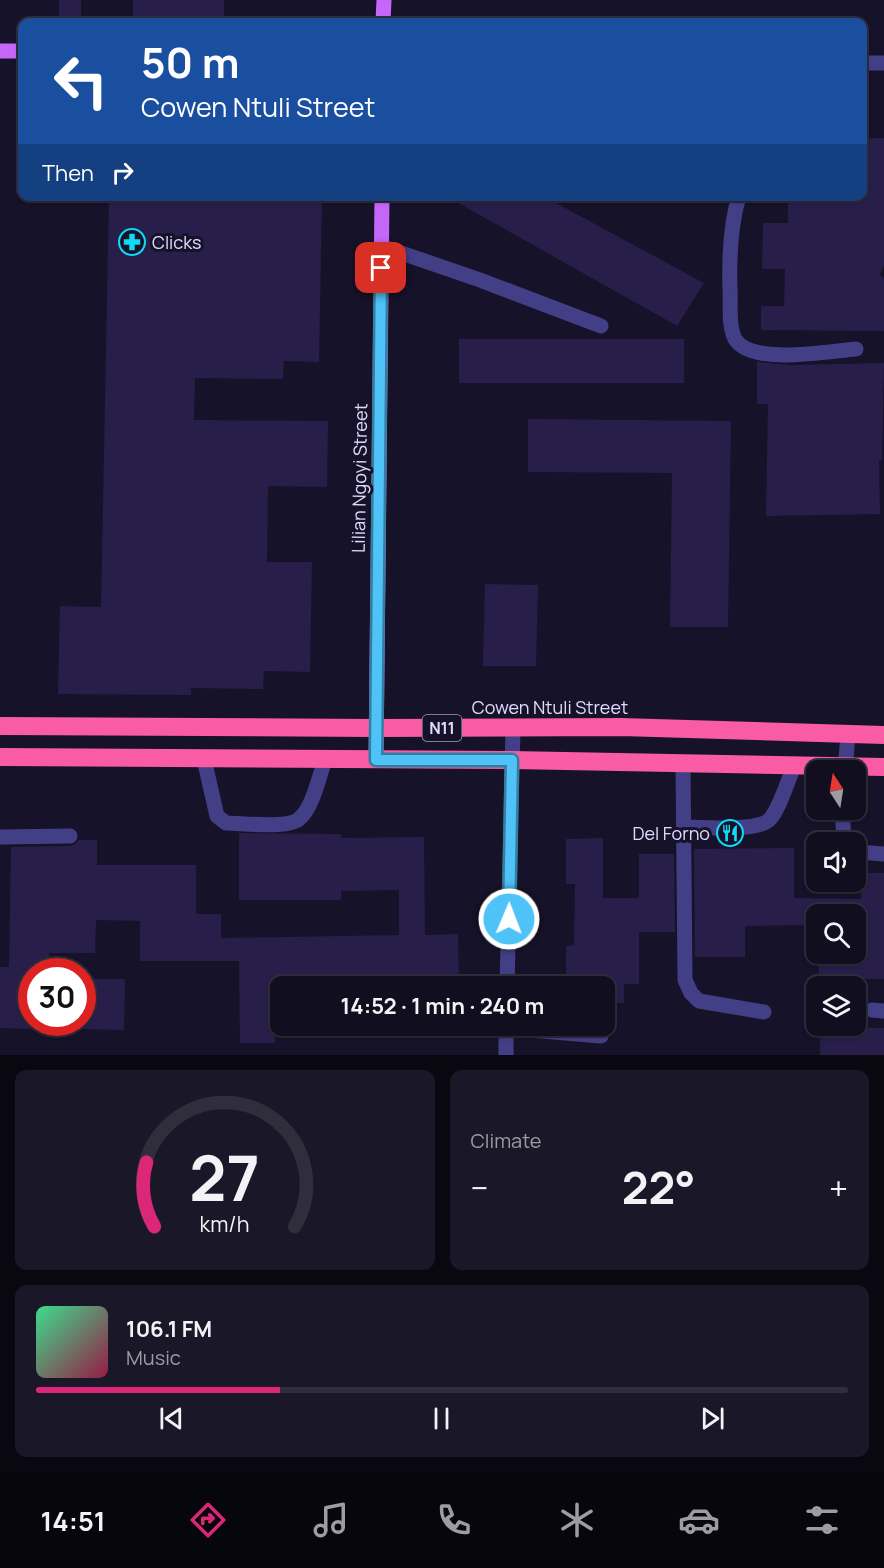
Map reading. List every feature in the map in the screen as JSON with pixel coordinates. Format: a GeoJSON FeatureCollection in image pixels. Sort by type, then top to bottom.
{"type":"FeatureCollection","features":[{"type":"Feature","properties":{"kind":"highway","name":"Cowen Ntuli Street"},"geometry":{"type":"LineString","coordinates":[[0,726],[621,727],[884,735]]}},
{"type":"Feature","properties":{"kind":"highway","name":"N11"},"geometry":{"type":"LineString","coordinates":[[0,758],[512,760],[806,765]]}},
{"type":"Feature","properties":{"kind":"highway","name":"N11"},"geometry":{"type":"LineString","coordinates":[[866,767],[884,767]]}},
{"type":"Feature","properties":{"kind":"main road"},"geometry":{"type":"LineString","coordinates":[[383,18],[384,0]]}},
{"type":"Feature","properties":{"kind":"main road"},"geometry":{"type":"LineString","coordinates":[[0,51],[18,51]]}},
{"type":"Feature","properties":{"kind":"main road","name":"Lilian Ngoyi Street"},"geometry":{"type":"LineString","coordinates":[[376,760],[382,201]]}},
{"type":"Feature","properties":{"kind":"street"},"geometry":{"type":"LineString","coordinates":[[867,63],[884,63]]}},
{"type":"Feature","properties":{"kind":"street"},"geometry":{"type":"LineString","coordinates":[[738,201],[729,267],[732,327],[736,341],[753,351],[773,356],[856,349]]}},
{"type":"Feature","properties":{"kind":"street"},"geometry":{"type":"LineString","coordinates":[[381,246],[480,280],[601,326]]}},
{"type":"Feature","properties":{"kind":"street"},"geometry":{"type":"LineString","coordinates":[[507,976],[513,728]]}},
{"type":"Feature","properties":{"kind":"street"},"geometry":{"type":"LineString","coordinates":[[846,760],[848,734]]}},
{"type":"Feature","properties":{"kind":"street"},"geometry":{"type":"LineString","coordinates":[[204,759],[217,816],[221,820],[226,823],[287,824],[299,820],[303,814],[313,797],[325,760]]}},
{"type":"Feature","properties":{"kind":"street"},"geometry":{"type":"LineString","coordinates":[[683,763],[685,981],[690,993],[699,1001],[764,1012]]}},
{"type":"Feature","properties":{"kind":"street"},"geometry":{"type":"LineString","coordinates":[[685,827],[755,826],[768,821],[795,764]]}},
{"type":"Feature","properties":{"kind":"street"},"geometry":{"type":"LineString","coordinates":[[0,837],[70,836]]}},
{"type":"Feature","properties":{"kind":"street"},"geometry":{"type":"LineString","coordinates":[[866,853],[884,854]]}},
{"type":"Feature","properties":{"kind":"street"},"geometry":{"type":"LineString","coordinates":[[506,1036],[506,1055]]}},
{"type":"Feature","properties":{"kind":"building"},"geometry":{"type":"Polygon","coordinates":[[[59,0],[81,0],[81,18],[59,18],[59,0]]]}},
{"type":"Feature","properties":{"kind":"building"},"geometry":{"type":"Polygon","coordinates":[[[133,0],[224,0],[224,18],[133,18],[133,0]]]}},
{"type":"Feature","properties":{"kind":"building"},"geometry":{"type":"Polygon","coordinates":[[[867,138],[884,138],[884,265],[880,275],[884,278],[884,331],[761,330],[761,306],[784,306],[785,269],[762,269],[763,223],[788,223],[788,201],[867,201],[867,138]]]}},
{"type":"Feature","properties":{"kind":"building"},"geometry":{"type":"Polygon","coordinates":[[[109,201],[322,201],[319,362],[284,361],[283,379],[195,378],[194,420],[328,421],[327,487],[268,486],[267,562],[312,562],[310,672],[264,671],[263,689],[191,688],[191,695],[58,694],[60,606],[101,607],[109,201]]]}},
{"type":"Feature","properties":{"kind":"building"},"geometry":{"type":"Polygon","coordinates":[[[455,201],[552,201],[704,283],[677,326],[455,201]]]}},
{"type":"Feature","properties":{"kind":"building"},"geometry":{"type":"Polygon","coordinates":[[[459,339],[684,339],[684,383],[459,383],[459,339]]]}},
{"type":"Feature","properties":{"kind":"building"},"geometry":{"type":"Polygon","coordinates":[[[757,362],[791,365],[884,363],[882,460],[879,460],[880,514],[766,516],[768,404],[757,404],[757,362]]]}},
{"type":"Feature","properties":{"kind":"building"},"geometry":{"type":"Polygon","coordinates":[[[528,419],[731,421],[728,627],[670,627],[672,473],[528,472],[528,419]]]}},
{"type":"Feature","properties":{"kind":"building"},"geometry":{"type":"Polygon","coordinates":[[[485,584],[538,585],[536,666],[483,666],[485,584]]]}},
{"type":"Feature","properties":{"kind":"building"},"geometry":{"type":"Polygon","coordinates":[[[239,833],[341,834],[341,838],[424,837],[425,935],[458,934],[459,976],[270,976],[270,1036],[275,1036],[275,1043],[240,1043],[239,961],[140,961],[140,921],[96,920],[95,953],[49,953],[49,958],[18,958],[18,1029],[0,1028],[0,967],[9,967],[11,847],[70,846],[79,840],[97,840],[97,865],[196,865],[196,914],[221,914],[221,938],[399,935],[399,890],[341,891],[341,900],[239,900],[239,833]]]}},
{"type":"Feature","properties":{"kind":"building"},"geometry":{"type":"Polygon","coordinates":[[[603,838],[603,898],[639,898],[639,854],[674,854],[675,932],[639,932],[639,984],[624,984],[624,1003],[615,1003],[615,976],[566,976],[566,946],[574,945],[575,884],[566,884],[566,839],[603,838]]]}},
{"type":"Feature","properties":{"kind":"building"},"geometry":{"type":"Polygon","coordinates":[[[794,848],[794,898],[861,899],[861,892],[866,892],[866,873],[884,873],[884,979],[866,979],[866,976],[819,976],[819,964],[866,964],[866,904],[806,904],[806,925],[745,926],[745,957],[695,957],[694,849],[794,848]]]}},
{"type":"Feature","properties":{"kind":"building"},"geometry":{"type":"Polygon","coordinates":[[[96,979],[125,979],[124,1030],[96,1029],[96,979]]]}},
{"type":"Feature","properties":{"kind":"building"},"geometry":{"type":"Polygon","coordinates":[[[866,1028],[884,1028],[884,1055],[820,1055],[820,1036],[866,1036],[866,1028]]]}},
{"type":"Feature","properties":{"kind":"place","name":"Clicks"},"geometry":{"type":"Point","coordinates":[132,242]}},
{"type":"Feature","properties":{"kind":"place","name":"Del Forno"},"geometry":{"type":"Point","coordinates":[730,833]}},
{"type":"Feature","properties":{"kind":"route"},"geometry":{"type":"LineString","coordinates":[[381,268],[376,760],[512,760],[509,919]]}}]}
